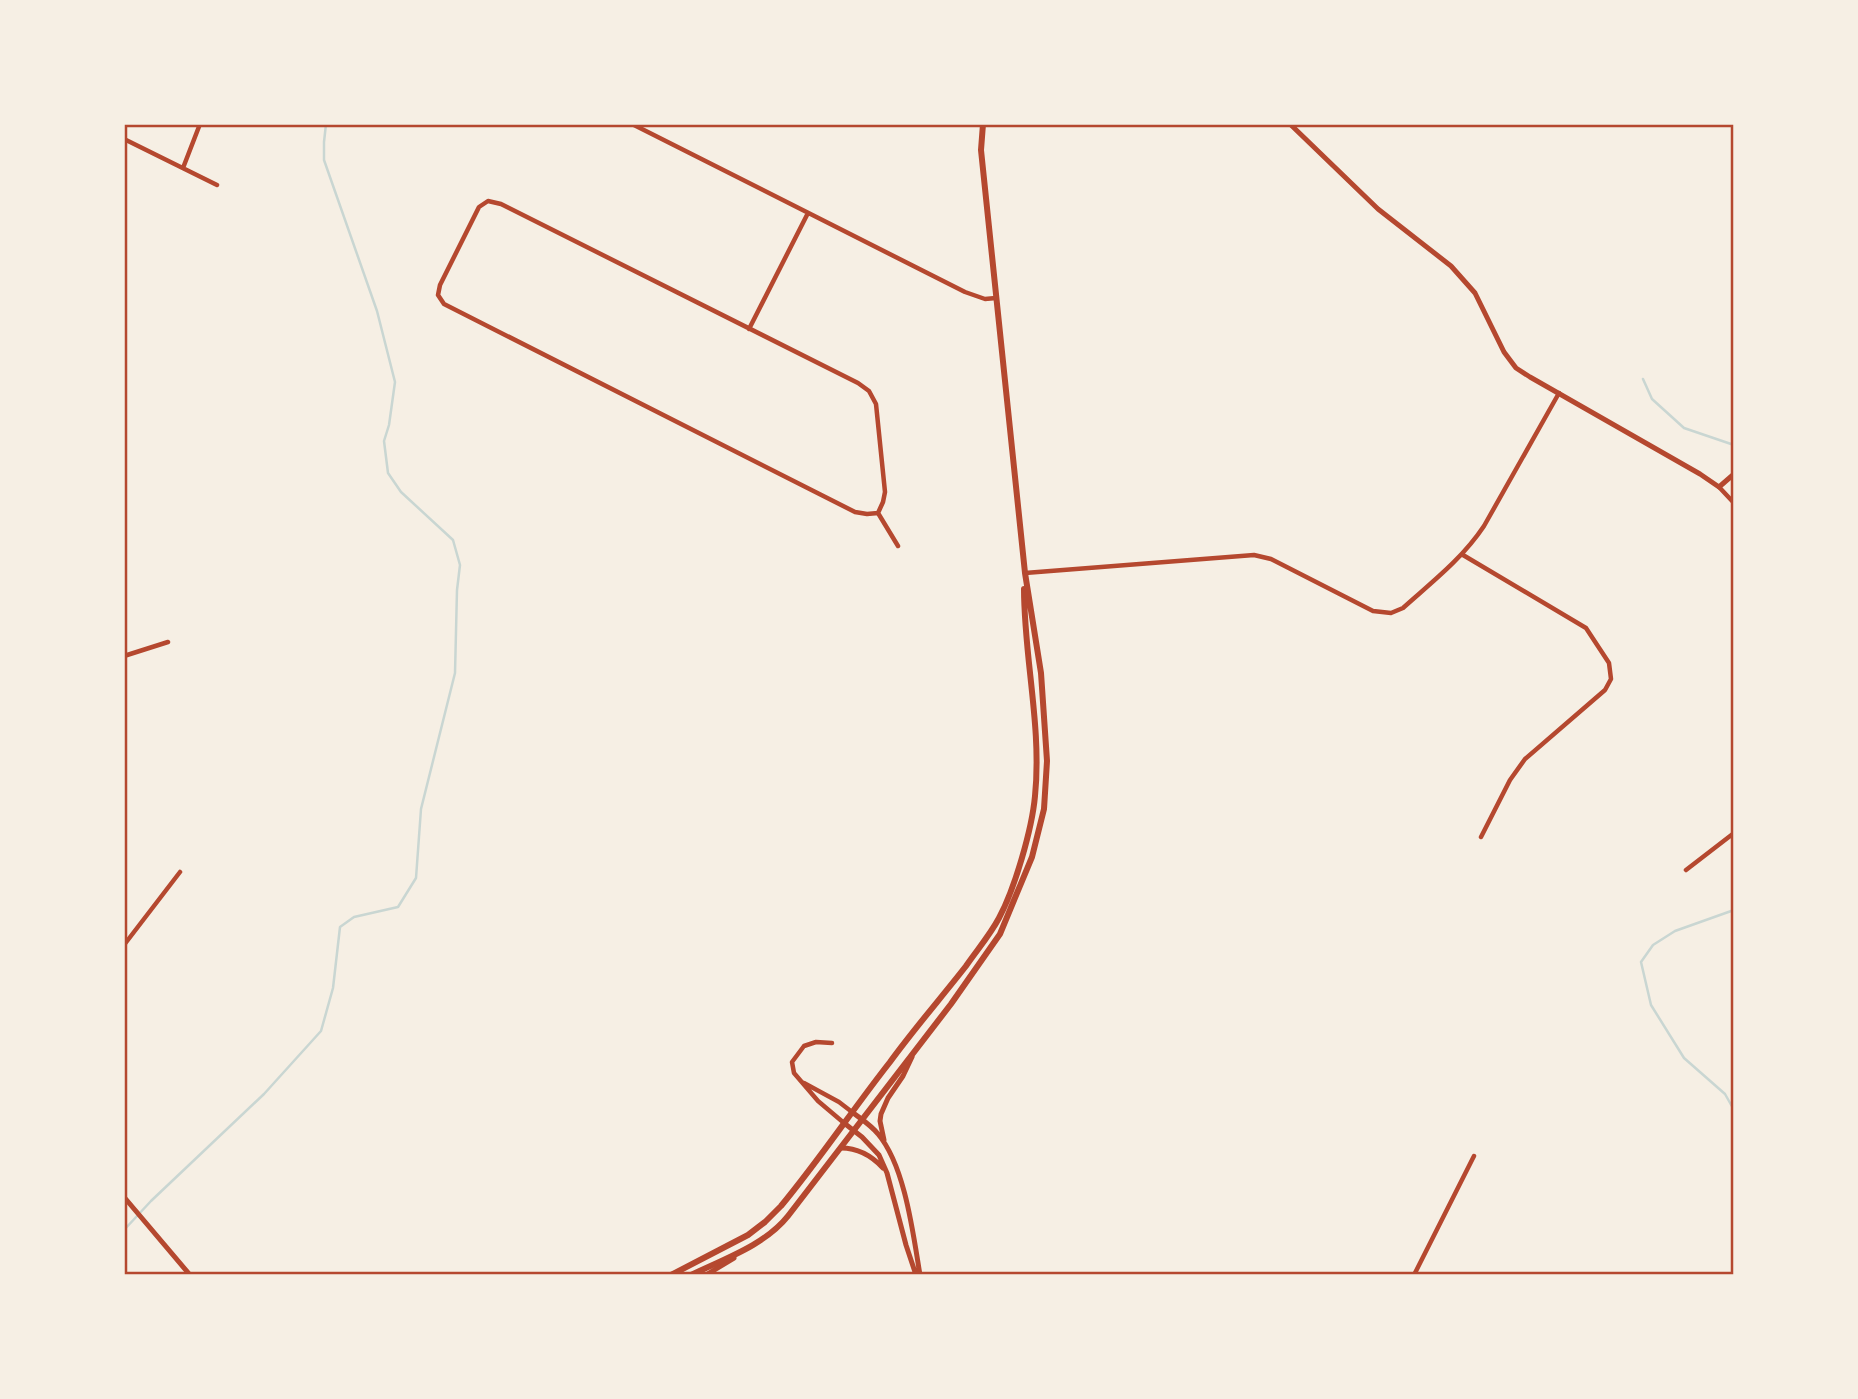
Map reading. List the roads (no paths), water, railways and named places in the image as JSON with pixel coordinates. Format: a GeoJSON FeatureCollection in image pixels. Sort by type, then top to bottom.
{"type":"FeatureCollection","features":[{"type":"Feature","properties":{"kind":"main road"},"geometry":{"type":"LineString","coordinates":[[691,1275],[760,1241],[780,1227],[951,1004],[1000,934],[1039,837],[1046,793],[1046,734],[1040,666],[1025,573],[996,298],[981,150],[983,124]]}},
{"type":"Feature","properties":{"kind":"main road"},"geometry":{"type":"LineString","coordinates":[[671,1275],[748,1235],[765,1222],[796,1188],[1000,917],[1028,835],[1035,797],[1034,712],[1024,620],[1025,573]]}},
{"type":"Feature","properties":{"kind":"street"},"geometry":{"type":"LineString","coordinates":[[183,168],[200,124]]}},
{"type":"Feature","properties":{"kind":"street"},"geometry":{"type":"LineString","coordinates":[[632,124],[965,292],[985,299],[996,298]]}},
{"type":"Feature","properties":{"kind":"street"},"geometry":{"type":"LineString","coordinates":[[1290,124],[1378,209],[1451,265],[1475,293],[1504,352],[1516,368],[1700,474],[1720,487],[1734,503]]}},
{"type":"Feature","properties":{"kind":"street"},"geometry":{"type":"LineString","coordinates":[[124,139],[217,185]]}},
{"type":"Feature","properties":{"kind":"street"},"geometry":{"type":"LineString","coordinates":[[488,201],[501,204],[858,383],[869,391],[876,404],[885,492],[878,513],[855,512],[444,304],[438,295],[440,285],[479,207],[488,201]]}},
{"type":"Feature","properties":{"kind":"street"},"geometry":{"type":"LineString","coordinates":[[749,329],[808,214]]}},
{"type":"Feature","properties":{"kind":"street"},"geometry":{"type":"LineString","coordinates":[[1025,573],[1254,555],[1270,559],[1373,611],[1391,613],[1403,608],[1463,555],[1484,526],[1559,393]]}},
{"type":"Feature","properties":{"kind":"street"},"geometry":{"type":"LineString","coordinates":[[1720,487],[1734,474]]}},
{"type":"Feature","properties":{"kind":"street"},"geometry":{"type":"LineString","coordinates":[[878,513],[898,546]]}},
{"type":"Feature","properties":{"kind":"street"},"geometry":{"type":"LineString","coordinates":[[1463,555],[1586,628],[1609,663],[1611,679],[1605,690],[1525,759],[1510,780],[1481,837]]}},
{"type":"Feature","properties":{"kind":"street"},"geometry":{"type":"LineString","coordinates":[[124,656],[168,642]]}},
{"type":"Feature","properties":{"kind":"street"},"geometry":{"type":"LineString","coordinates":[[1686,870],[1734,833]]}},
{"type":"Feature","properties":{"kind":"street"},"geometry":{"type":"LineString","coordinates":[[124,946],[180,872]]}},
{"type":"Feature","properties":{"kind":"street"},"geometry":{"type":"LineString","coordinates":[[832,1043],[816,1042],[804,1045],[792,1062],[793,1073],[818,1101],[880,1155],[906,1245],[918,1275]]}},
{"type":"Feature","properties":{"kind":"street"},"geometry":{"type":"LineString","coordinates":[[884,1142],[880,1126],[881,1114],[917,1048]]}},
{"type":"Feature","properties":{"kind":"street"},"geometry":{"type":"LineString","coordinates":[[800,1081],[852,1112],[884,1142],[900,1178],[918,1275]]}},
{"type":"Feature","properties":{"kind":"street"},"geometry":{"type":"LineString","coordinates":[[841,1148],[863,1152],[887,1173]]}},
{"type":"Feature","properties":{"kind":"street"},"geometry":{"type":"LineString","coordinates":[[1414,1275],[1474,1156]]}},
{"type":"Feature","properties":{"kind":"street"},"geometry":{"type":"LineString","coordinates":[[124,1197],[190,1275]]}},
{"type":"Feature","properties":{"kind":"street"},"geometry":{"type":"LineString","coordinates":[[706,1275],[760,1241]]}},
{"type":"Feature","properties":{"kind":"waterway"},"geometry":{"type":"LineString","coordinates":[[124,1230],[264,1094],[321,1031],[333,988],[340,927],[354,917],[398,907],[416,878],[421,809],[455,673],[460,565],[453,540],[401,492],[388,473],[384,441],[395,382],[377,311],[324,160],[326,124]]}},
{"type":"Feature","properties":{"kind":"waterway"},"geometry":{"type":"LineString","coordinates":[[1643,379],[1652,399],[1684,428],[1734,445]]}},
{"type":"Feature","properties":{"kind":"waterway"},"geometry":{"type":"LineString","coordinates":[[1734,910],[1675,931],[1653,945],[1641,962],[1651,1005],[1684,1058],[1725,1094],[1734,1110]]}}]}
